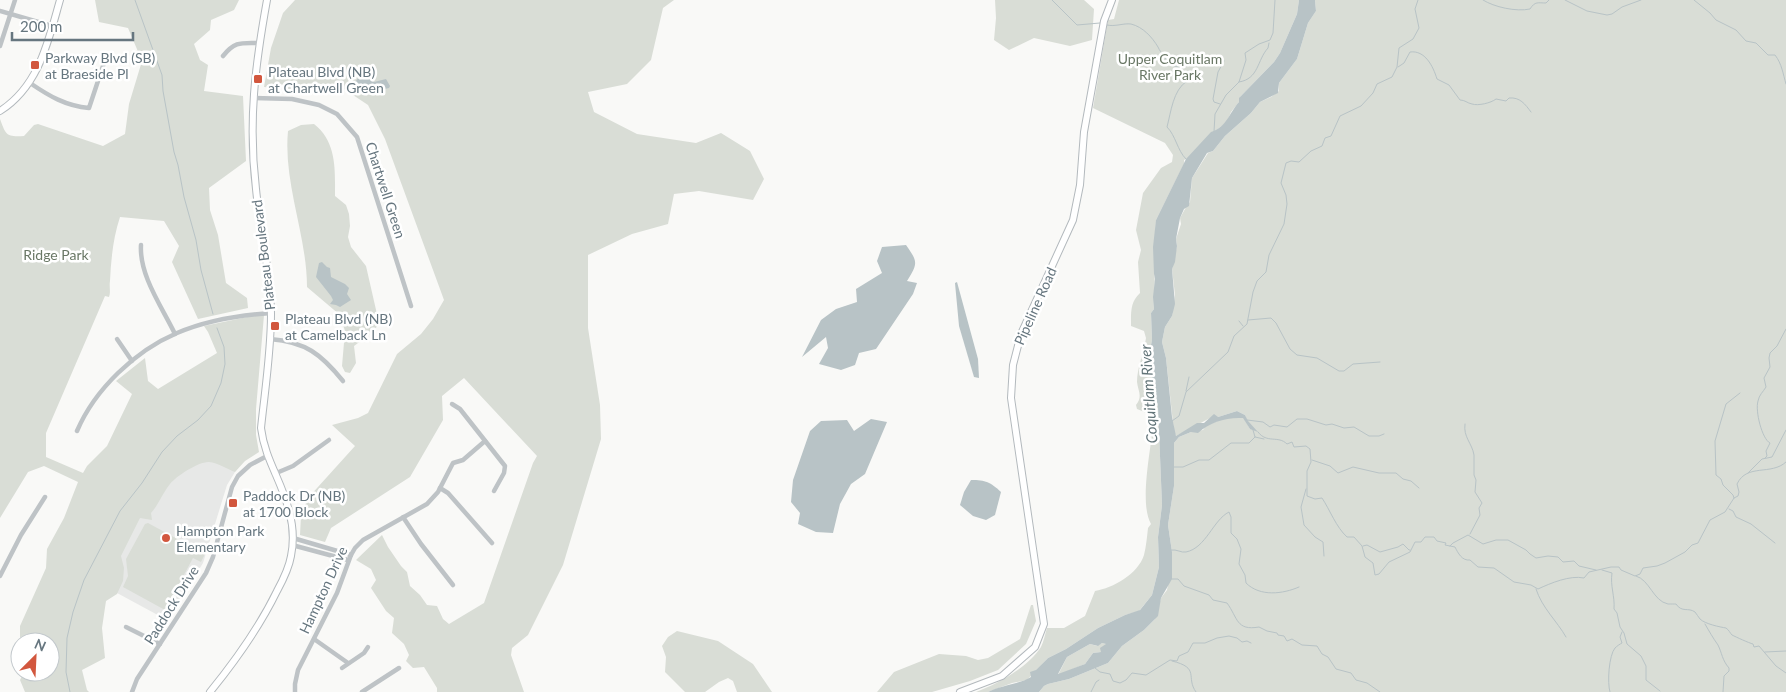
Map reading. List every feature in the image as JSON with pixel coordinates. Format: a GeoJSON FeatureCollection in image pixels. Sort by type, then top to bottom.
{"type":"FeatureCollection","features":[{"type":"Feature","properties":{"kind":"street"},"geometry":{"type":"LineString","coordinates":[[0,46],[15,0]]}},
{"type":"Feature","properties":{"kind":"street"},"geometry":{"type":"LineString","coordinates":[[0,111],[30,83],[40,64],[60,0]]}},
{"type":"Feature","properties":{"kind":"street","name":"Plateau Boulevard"},"geometry":{"type":"LineString","coordinates":[[210,692],[238,657],[268,610],[284,578],[291,557],[293,542],[289,509],[263,445],[261,428],[271,313],[251,132],[259,43],[267,0]]}},
{"type":"Feature","properties":{"kind":"street","name":"Pipeline Road"},"geometry":{"type":"LineString","coordinates":[[960,692],[1002,676],[1035,647],[1044,624],[1011,398],[1013,365],[1021,334],[1073,220],[1080,185],[1084,132],[1104,21],[1112,0]]}},
{"type":"Feature","properties":{"kind":"street"},"geometry":{"type":"LineString","coordinates":[[0,11],[52,26]]}},
{"type":"Feature","properties":{"kind":"street"},"geometry":{"type":"LineString","coordinates":[[223,56],[230,47],[240,43],[259,43]]}},
{"type":"Feature","properties":{"kind":"street"},"geometry":{"type":"LineString","coordinates":[[30,83],[54,99],[78,107],[89,108],[107,54]]}},
{"type":"Feature","properties":{"kind":"street","name":"Chartwell Green"},"geometry":{"type":"LineString","coordinates":[[253,98],[292,99],[319,104],[337,114],[357,137],[411,306]]}},
{"type":"Feature","properties":{"kind":"street"},"geometry":{"type":"LineString","coordinates":[[141,245],[141,260],[146,275],[175,334]]}},
{"type":"Feature","properties":{"kind":"street"},"geometry":{"type":"LineString","coordinates":[[77,431],[87,409],[100,390],[146,350],[175,334],[200,325],[252,314],[271,313]]}},
{"type":"Feature","properties":{"kind":"street"},"geometry":{"type":"LineString","coordinates":[[117,339],[132,361]]}},
{"type":"Feature","properties":{"kind":"street"},"geometry":{"type":"LineString","coordinates":[[270,339],[286,340],[315,352],[328,363],[343,382]]}},
{"type":"Feature","properties":{"kind":"street"},"geometry":{"type":"LineString","coordinates":[[452,404],[460,409],[505,466],[504,473],[494,491]]}},
{"type":"Feature","properties":{"kind":"street"},"geometry":{"type":"LineString","coordinates":[[274,474],[293,466],[329,440]]}},
{"type":"Feature","properties":{"kind":"street","name":"Hampton Drive"},"geometry":{"type":"LineString","coordinates":[[296,692],[295,684],[298,670],[337,593],[354,548],[363,540],[426,504],[440,488],[453,463],[463,460],[485,441]]}},
{"type":"Feature","properties":{"kind":"street","name":"Paddock Drive"},"geometry":{"type":"LineString","coordinates":[[132,692],[137,679],[206,573],[213,557],[232,488],[238,476],[250,465],[267,456]]}},
{"type":"Feature","properties":{"kind":"street"},"geometry":{"type":"LineString","coordinates":[[440,488],[448,493],[492,543]]}},
{"type":"Feature","properties":{"kind":"street"},"geometry":{"type":"LineString","coordinates":[[0,576],[21,535],[45,497]]}},
{"type":"Feature","properties":{"kind":"street"},"geometry":{"type":"LineString","coordinates":[[403,517],[453,586]]}},
{"type":"Feature","properties":{"kind":"street"},"geometry":{"type":"LineString","coordinates":[[293,542],[350,558]]}},
{"type":"Feature","properties":{"kind":"street"},"geometry":{"type":"LineString","coordinates":[[126,627],[160,644]]}},
{"type":"Feature","properties":{"kind":"street"},"geometry":{"type":"LineString","coordinates":[[314,639],[348,663]]}},
{"type":"Feature","properties":{"kind":"street"},"geometry":{"type":"LineString","coordinates":[[342,668],[364,654],[368,647]]}},
{"type":"Feature","properties":{"kind":"street"},"geometry":{"type":"LineString","coordinates":[[362,692],[399,668]]}},
{"type":"Feature","properties":{"kind":"shaded area"},"geometry":{"type":"Polygon","coordinates":[[[1299,0],[1315,0],[1316,11],[1308,23],[1297,59],[1279,83],[1278,93],[1260,102],[1251,113],[1225,136],[1213,151],[1207,153],[1192,178],[1189,206],[1184,209],[1180,218],[1176,239],[1175,262],[1172,269],[1175,304],[1172,316],[1165,327],[1162,342],[1166,358],[1172,417],[1176,436],[1197,423],[1204,423],[1214,414],[1218,417],[1237,411],[1245,415],[1258,432],[1250,429],[1243,418],[1230,418],[1213,423],[1198,433],[1191,432],[1179,437],[1174,443],[1174,486],[1168,525],[1172,552],[1172,579],[1161,598],[1158,616],[1144,630],[1122,646],[1108,663],[1069,679],[1048,684],[1039,692],[988,692],[1031,677],[1030,672],[1036,670],[1048,658],[1066,649],[1098,628],[1140,610],[1152,595],[1159,567],[1158,537],[1162,505],[1158,407],[1152,377],[1150,350],[1152,340],[1151,313],[1154,309],[1153,247],[1156,220],[1186,159],[1211,132],[1221,127],[1239,102],[1239,98],[1274,62],[1280,53],[1297,14],[1299,0]],[[1102,643],[1098,646],[1090,644],[1067,657],[1058,674],[1085,664],[1093,653],[1101,652],[1100,648],[1106,644],[1102,643]]]}},
{"type":"Feature","properties":{"kind":"shaded area"},"geometry":{"type":"Polygon","coordinates":[[[362,76],[374,82],[386,79],[390,86],[380,90],[378,93],[364,89],[357,91],[351,84],[362,76]]]}},
{"type":"Feature","properties":{"kind":"shaded area"},"geometry":{"type":"Polygon","coordinates":[[[906,245],[913,255],[915,263],[907,281],[917,283],[913,294],[876,349],[859,353],[855,365],[841,370],[819,364],[828,348],[826,337],[802,357],[821,320],[836,309],[857,302],[856,289],[882,273],[877,261],[882,247],[906,245]]]}},
{"type":"Feature","properties":{"kind":"shaded area"},"geometry":{"type":"Polygon","coordinates":[[[322,262],[330,268],[331,277],[349,288],[347,294],[351,300],[340,307],[330,304],[333,300],[331,296],[316,277],[319,263],[322,262]]]}},
{"type":"Feature","properties":{"kind":"shaded area"},"geometry":{"type":"Polygon","coordinates":[[[957,282],[978,359],[979,378],[974,377],[959,326],[955,283],[957,282]]]}},
{"type":"Feature","properties":{"kind":"shaded area"},"geometry":{"type":"Polygon","coordinates":[[[871,419],[887,422],[865,474],[851,484],[840,504],[833,533],[816,532],[798,524],[800,513],[791,502],[793,480],[810,431],[821,421],[847,420],[854,431],[871,419]]]}},
{"type":"Feature","properties":{"kind":"shaded area","name":"Hampton Park Elementary"},"geometry":{"type":"Polygon","coordinates":[[[202,455],[238,467],[227,485],[203,563],[167,620],[106,587],[116,562],[129,512],[202,455]]]}},
{"type":"Feature","properties":{"kind":"shaded area"},"geometry":{"type":"Polygon","coordinates":[[[971,480],[988,482],[1001,492],[995,515],[986,520],[973,516],[960,505],[964,492],[971,480]]]}},
{"type":"Feature","properties":{"kind":"green space","name":"Ridge Park"},"geometry":{"type":"Polygon","coordinates":[[[95,0],[239,0],[234,10],[211,20],[210,30],[194,44],[200,60],[208,65],[204,91],[243,96],[246,161],[209,188],[210,210],[218,235],[226,283],[247,298],[248,308],[198,319],[172,262],[179,246],[164,221],[120,217],[113,249],[109,297],[105,296],[46,433],[46,457],[83,473],[87,466],[107,446],[132,394],[116,381],[145,358],[148,381],[158,389],[217,353],[204,326],[264,315],[256,409],[256,435],[259,452],[245,461],[235,472],[209,462],[188,470],[177,477],[167,488],[151,513],[152,520],[140,518],[121,556],[124,568],[123,581],[117,594],[106,601],[102,628],[105,658],[82,670],[89,692],[25,692],[21,682],[60,682],[60,632],[20,632],[20,626],[46,568],[47,549],[64,518],[78,482],[44,466],[28,472],[0,518],[0,119],[5,132],[13,136],[24,136],[34,125],[38,124],[103,146],[125,134],[129,104],[142,61],[128,28],[99,22],[95,0]]]}},
{"type":"Feature","properties":{"kind":"green space"},"geometry":{"type":"Polygon","coordinates":[[[295,0],[674,0],[663,8],[651,60],[627,84],[588,92],[594,112],[637,134],[696,143],[721,133],[750,151],[764,179],[753,200],[699,191],[674,194],[668,224],[632,234],[588,255],[588,328],[600,405],[601,439],[563,565],[528,635],[512,648],[511,655],[524,692],[437,692],[437,688],[424,667],[413,668],[406,661],[409,655],[404,644],[392,633],[394,618],[386,611],[371,588],[376,580],[371,569],[356,560],[382,535],[388,547],[407,572],[410,586],[427,605],[437,606],[443,619],[449,624],[484,603],[537,456],[464,378],[442,396],[443,420],[410,477],[331,528],[325,542],[300,535],[301,515],[308,498],[355,446],[332,425],[358,418],[368,413],[397,354],[421,334],[433,319],[444,300],[385,139],[368,105],[335,83],[324,95],[299,90],[264,87],[271,48],[283,13],[295,0]]]}},
{"type":"Feature","properties":{"kind":"green space"},"geometry":{"type":"Polygon","coordinates":[[[995,0],[1084,0],[1094,9],[1092,40],[1070,46],[1034,38],[1009,50],[994,40],[995,0]]]}},
{"type":"Feature","properties":{"kind":"green space","name":"Upper Coquitlam River Park"},"geometry":{"type":"Polygon","coordinates":[[[1119,0],[1299,0],[1297,14],[1280,53],[1274,62],[1240,97],[1227,122],[1215,131],[1193,156],[1184,160],[1184,164],[1156,220],[1154,309],[1151,313],[1152,340],[1150,350],[1152,377],[1158,407],[1162,505],[1158,537],[1159,567],[1152,595],[1139,611],[1125,615],[1098,628],[1066,649],[1048,658],[1027,680],[1012,683],[988,692],[976,692],[1003,680],[1021,668],[1041,647],[1047,628],[1064,628],[1085,616],[1095,591],[1109,587],[1131,574],[1144,555],[1148,528],[1151,524],[1146,503],[1146,490],[1153,425],[1149,416],[1137,409],[1136,405],[1140,396],[1137,377],[1146,338],[1144,331],[1131,326],[1131,312],[1134,300],[1140,293],[1138,262],[1141,250],[1136,230],[1143,193],[1161,168],[1172,162],[1173,155],[1165,143],[1093,108],[1108,20],[1114,19],[1119,0]]]}},
{"type":"Feature","properties":{"kind":"green space"},"geometry":{"type":"Polygon","coordinates":[[[1315,0],[1786,0],[1786,692],[1039,692],[1048,684],[1069,679],[1108,663],[1122,646],[1144,630],[1155,619],[1161,598],[1167,590],[1172,552],[1168,525],[1174,486],[1174,443],[1179,437],[1203,430],[1206,426],[1219,420],[1234,417],[1244,418],[1250,429],[1245,415],[1237,411],[1212,417],[1176,436],[1174,432],[1166,358],[1162,342],[1165,327],[1172,316],[1175,295],[1172,269],[1177,246],[1176,239],[1181,224],[1180,218],[1190,202],[1192,178],[1208,153],[1213,151],[1225,136],[1251,113],[1260,102],[1279,91],[1279,83],[1297,59],[1308,23],[1316,11],[1315,0]]]}},
{"type":"Feature","properties":{"kind":"green space"},"geometry":{"type":"Polygon","coordinates":[[[314,124],[322,131],[331,148],[335,196],[346,205],[350,226],[348,237],[351,247],[366,266],[379,323],[374,331],[354,346],[356,363],[350,373],[345,372],[342,366],[345,331],[340,315],[307,287],[303,248],[289,170],[288,131],[301,125],[314,124]]]}},
{"type":"Feature","properties":{"kind":"green space"},"geometry":{"type":"Polygon","coordinates":[[[148,523],[205,554],[201,562],[193,558],[165,610],[123,587],[128,576],[126,559],[145,524],[148,523]]]}},
{"type":"Feature","properties":{"kind":"green space"},"geometry":{"type":"Polygon","coordinates":[[[1031,605],[1033,605],[1036,621],[1026,644],[998,670],[970,681],[932,692],[877,692],[894,672],[939,654],[966,656],[978,660],[988,658],[1020,639],[1031,605]]]}},
{"type":"Feature","properties":{"kind":"green space"},"geometry":{"type":"Polygon","coordinates":[[[677,631],[718,641],[753,664],[772,692],[737,692],[733,681],[728,678],[705,692],[685,692],[665,672],[666,657],[662,646],[668,637],[677,631]]]}},
{"type":"Feature","properties":{"kind":"green space"},"geometry":{"type":"Polygon","coordinates":[[[1102,643],[1107,644],[1101,652],[1093,653],[1085,664],[1058,675],[1067,657],[1090,644],[1097,646],[1102,643]]]}},
{"type":"Feature","properties":{"kind":"waterway"},"geometry":{"type":"LineString","coordinates":[[135,0],[162,75],[174,152],[213,314]]}},
{"type":"Feature","properties":{"kind":"waterway"},"geometry":{"type":"LineString","coordinates":[[1052,0],[1077,25],[1100,23]]}},
{"type":"Feature","properties":{"kind":"waterway"},"geometry":{"type":"LineString","coordinates":[[1214,132],[1215,114],[1226,95],[1239,82],[1246,60],[1245,53],[1259,44],[1270,40],[1273,33],[1275,0]]}},
{"type":"Feature","properties":{"kind":"waterway"},"geometry":{"type":"LineString","coordinates":[[1172,421],[1179,416],[1186,392],[1228,352],[1234,336],[1247,324],[1257,281],[1266,272],[1269,255],[1284,224],[1287,204],[1286,195],[1281,183],[1286,163],[1291,161],[1299,162],[1311,151],[1322,146],[1325,138],[1331,136],[1340,116],[1361,106],[1373,93],[1377,84],[1392,77],[1397,67],[1399,48],[1413,39],[1419,28],[1415,9],[1418,0]]}},
{"type":"Feature","properties":{"kind":"waterway"},"geometry":{"type":"LineString","coordinates":[[1483,0],[1499,7],[1518,10],[1530,9],[1535,4],[1546,3],[1549,0]]}},
{"type":"Feature","properties":{"kind":"waterway"},"geometry":{"type":"LineString","coordinates":[[1565,0],[1587,11],[1607,15],[1641,0]]}},
{"type":"Feature","properties":{"kind":"waterway"},"geometry":{"type":"LineString","coordinates":[[1694,0],[1716,20],[1736,30],[1746,41],[1756,43],[1768,55],[1775,55],[1781,65],[1786,84]]}},
{"type":"Feature","properties":{"kind":"waterway"},"geometry":{"type":"LineString","coordinates":[[1107,25],[1131,24],[1139,27],[1153,40],[1168,64],[1178,67],[1185,74],[1187,81],[1182,85],[1176,96],[1167,127],[1186,159]]}},
{"type":"Feature","properties":{"kind":"waterway"},"geometry":{"type":"LineString","coordinates":[[1239,82],[1246,80],[1254,73],[1269,43]]}},
{"type":"Feature","properties":{"kind":"waterway"},"geometry":{"type":"LineString","coordinates":[[1398,67],[1404,63],[1410,52],[1415,52],[1428,60],[1437,79],[1449,85],[1460,100],[1478,105],[1496,99],[1506,101],[1509,98],[1513,98],[1522,102],[1531,112]]}},
{"type":"Feature","properties":{"kind":"waterway"},"geometry":{"type":"LineString","coordinates":[[1220,104],[1214,102],[1213,99],[1218,72],[1224,61]]}},
{"type":"Feature","properties":{"kind":"waterway"},"geometry":{"type":"LineString","coordinates":[[1248,320],[1271,318],[1276,323],[1290,349],[1297,355],[1317,358],[1339,371],[1344,371],[1353,364],[1380,362]]}},
{"type":"Feature","properties":{"kind":"waterway"},"geometry":{"type":"LineString","coordinates":[[1239,321],[1243,326]]}},
{"type":"Feature","properties":{"kind":"waterway"},"geometry":{"type":"LineString","coordinates":[[70,692],[66,672],[67,638],[73,612],[84,580],[120,511],[142,483],[162,452],[211,406],[221,383],[225,364],[224,347],[217,328]]}},
{"type":"Feature","properties":{"kind":"waterway"},"geometry":{"type":"LineString","coordinates":[[1765,458],[1770,443],[1764,436],[1757,406],[1760,395],[1766,387],[1764,378],[1770,367],[1770,353],[1777,346],[1786,329]]}},
{"type":"Feature","properties":{"kind":"waterway"},"geometry":{"type":"LineString","coordinates":[[1186,391],[1189,377]]}},
{"type":"Feature","properties":{"kind":"waterway"},"geometry":{"type":"LineString","coordinates":[[1734,498],[1716,475],[1715,441],[1726,404],[1740,393]]}},
{"type":"Feature","properties":{"kind":"waterway"},"geometry":{"type":"LineString","coordinates":[[1247,420],[1263,422],[1270,427],[1274,425],[1287,427],[1297,419],[1307,419],[1326,425],[1332,424],[1344,428],[1354,427],[1369,436],[1384,434]]}},
{"type":"Feature","properties":{"kind":"waterway"},"geometry":{"type":"LineString","coordinates":[[1465,424],[1465,433],[1474,455],[1475,492],[1482,503],[1479,508],[1480,515],[1470,534]]}},
{"type":"Feature","properties":{"kind":"waterway"},"geometry":{"type":"LineString","coordinates":[[1253,430],[1255,437],[1264,439]]}},
{"type":"Feature","properties":{"kind":"waterway"},"geometry":{"type":"LineString","coordinates":[[1748,473],[1762,459],[1772,457],[1786,430]]}},
{"type":"Feature","properties":{"kind":"waterway"},"geometry":{"type":"LineString","coordinates":[[1258,432],[1265,438],[1284,441],[1287,444],[1292,442],[1294,447],[1306,446],[1310,449],[1311,462],[1307,471],[1307,496],[1315,499],[1322,498],[1343,533],[1347,537],[1354,537],[1362,546],[1365,557],[1373,563],[1375,575],[1379,574],[1389,562],[1410,552],[1415,542],[1421,542],[1425,537],[1434,537],[1437,541],[1446,543],[1445,545],[1455,547],[1463,558],[1470,560],[1478,567],[1494,568],[1514,582],[1531,585],[1538,589],[1567,579],[1584,578],[1589,572],[1611,567],[1619,567],[1621,570],[1635,576],[1640,574],[1643,568],[1665,563],[1698,543],[1710,520],[1725,512],[1734,498],[1738,496],[1737,484],[1741,478],[1747,474],[1780,466],[1786,462]]}},
{"type":"Feature","properties":{"kind":"waterway"},"geometry":{"type":"LineString","coordinates":[[1174,467],[1183,467],[1199,460],[1209,460],[1231,443],[1249,443],[1255,437]]}},
{"type":"Feature","properties":{"kind":"waterway"},"geometry":{"type":"LineString","coordinates":[[1312,460],[1330,466],[1338,473],[1353,467],[1379,473],[1396,473],[1419,488]]}},
{"type":"Feature","properties":{"kind":"waterway"},"geometry":{"type":"LineString","coordinates":[[1306,489],[1301,507],[1304,525],[1315,537],[1323,542],[1324,556]]}},
{"type":"Feature","properties":{"kind":"waterway"},"geometry":{"type":"LineString","coordinates":[[1729,509],[1733,511],[1736,517],[1751,524],[1775,543]]}},
{"type":"Feature","properties":{"kind":"waterway"},"geometry":{"type":"LineString","coordinates":[[1171,550],[1186,552],[1193,549],[1204,540],[1218,521],[1229,512],[1231,517],[1231,533],[1237,539],[1241,549],[1239,564],[1245,575],[1246,583],[1258,591],[1272,593],[1279,593],[1299,587]]}},
{"type":"Feature","properties":{"kind":"waterway"},"geometry":{"type":"LineString","coordinates":[[1450,546],[1468,535],[1483,544],[1496,540],[1508,540],[1536,558],[1558,557],[1563,562],[1574,561],[1579,566],[1596,570]]}},
{"type":"Feature","properties":{"kind":"waterway"},"geometry":{"type":"LineString","coordinates":[[1363,546],[1367,545],[1380,552],[1403,544],[1410,550]]}},
{"type":"Feature","properties":{"kind":"waterway"},"geometry":{"type":"LineString","coordinates":[[1602,570],[1612,573],[1614,609],[1627,644],[1641,656],[1646,666],[1646,680],[1660,691]]}},
{"type":"Feature","properties":{"kind":"waterway"},"geometry":{"type":"LineString","coordinates":[[1636,576],[1641,578],[1663,602],[1676,604],[1678,607],[1695,612],[1702,621],[1726,628],[1732,635],[1753,644],[1754,647],[1759,646],[1776,666],[1786,673]]}},
{"type":"Feature","properties":{"kind":"waterway"},"geometry":{"type":"LineString","coordinates":[[1172,579],[1178,579],[1184,586],[1209,595],[1213,600],[1227,603],[1238,622],[1246,627],[1259,627],[1284,636],[1287,641],[1292,639],[1302,645],[1317,646],[1336,669],[1351,673],[1356,680],[1367,683],[1380,692]]}},
{"type":"Feature","properties":{"kind":"waterway"},"geometry":{"type":"LineString","coordinates":[[1536,589],[1542,602],[1566,637]]}},
{"type":"Feature","properties":{"kind":"waterway"},"geometry":{"type":"LineString","coordinates":[[1705,624],[1729,668],[1729,671],[1724,676],[1723,692]]}},
{"type":"Feature","properties":{"kind":"waterway"},"geometry":{"type":"LineString","coordinates":[[1610,692],[1610,663],[1615,648],[1622,643],[1620,637],[1622,632]]}},
{"type":"Feature","properties":{"kind":"waterway"},"geometry":{"type":"LineString","coordinates":[[1095,668],[1100,672],[1110,674],[1113,681],[1120,683],[1126,680],[1132,673],[1146,675],[1170,660],[1177,661],[1179,656],[1188,652],[1193,643],[1205,643],[1229,636],[1237,638],[1242,642],[1247,641],[1251,643]]}},
{"type":"Feature","properties":{"kind":"waterway"},"geometry":{"type":"LineString","coordinates":[[1765,652],[1786,651]]}},
{"type":"Feature","properties":{"kind":"waterway"},"geometry":{"type":"LineString","coordinates":[[1172,661],[1181,664],[1189,670],[1196,692]]}},
{"type":"Feature","properties":{"kind":"waterway"},"geometry":{"type":"LineString","coordinates":[[1091,692],[1099,680]]}},
{"type":"Feature","properties":{"kind":"place","name":"Parkway Blvd (SB) at Braeside Pl"},"geometry":{"type":"Point","coordinates":[35,65]}},
{"type":"Feature","properties":{"kind":"place","name":"Plateau Blvd (NB) at Chartwell Green"},"geometry":{"type":"Point","coordinates":[258,79]}},
{"type":"Feature","properties":{"kind":"place","name":"Plateau Blvd (NB) at Camelback Ln"},"geometry":{"type":"Point","coordinates":[275,326]}},
{"type":"Feature","properties":{"kind":"place","name":"Paddock Dr (NB) at 1700 Block"},"geometry":{"type":"Point","coordinates":[233,503]}},
{"type":"Feature","properties":{"kind":"place","name":"Hampton Park Elementary"},"geometry":{"type":"Point","coordinates":[166,538]}},
{"type":"Feature","properties":{"kind":"water label","name":"Coquitlam River"},"geometry":{"type":"Point","coordinates":[1148,394]}}]}
